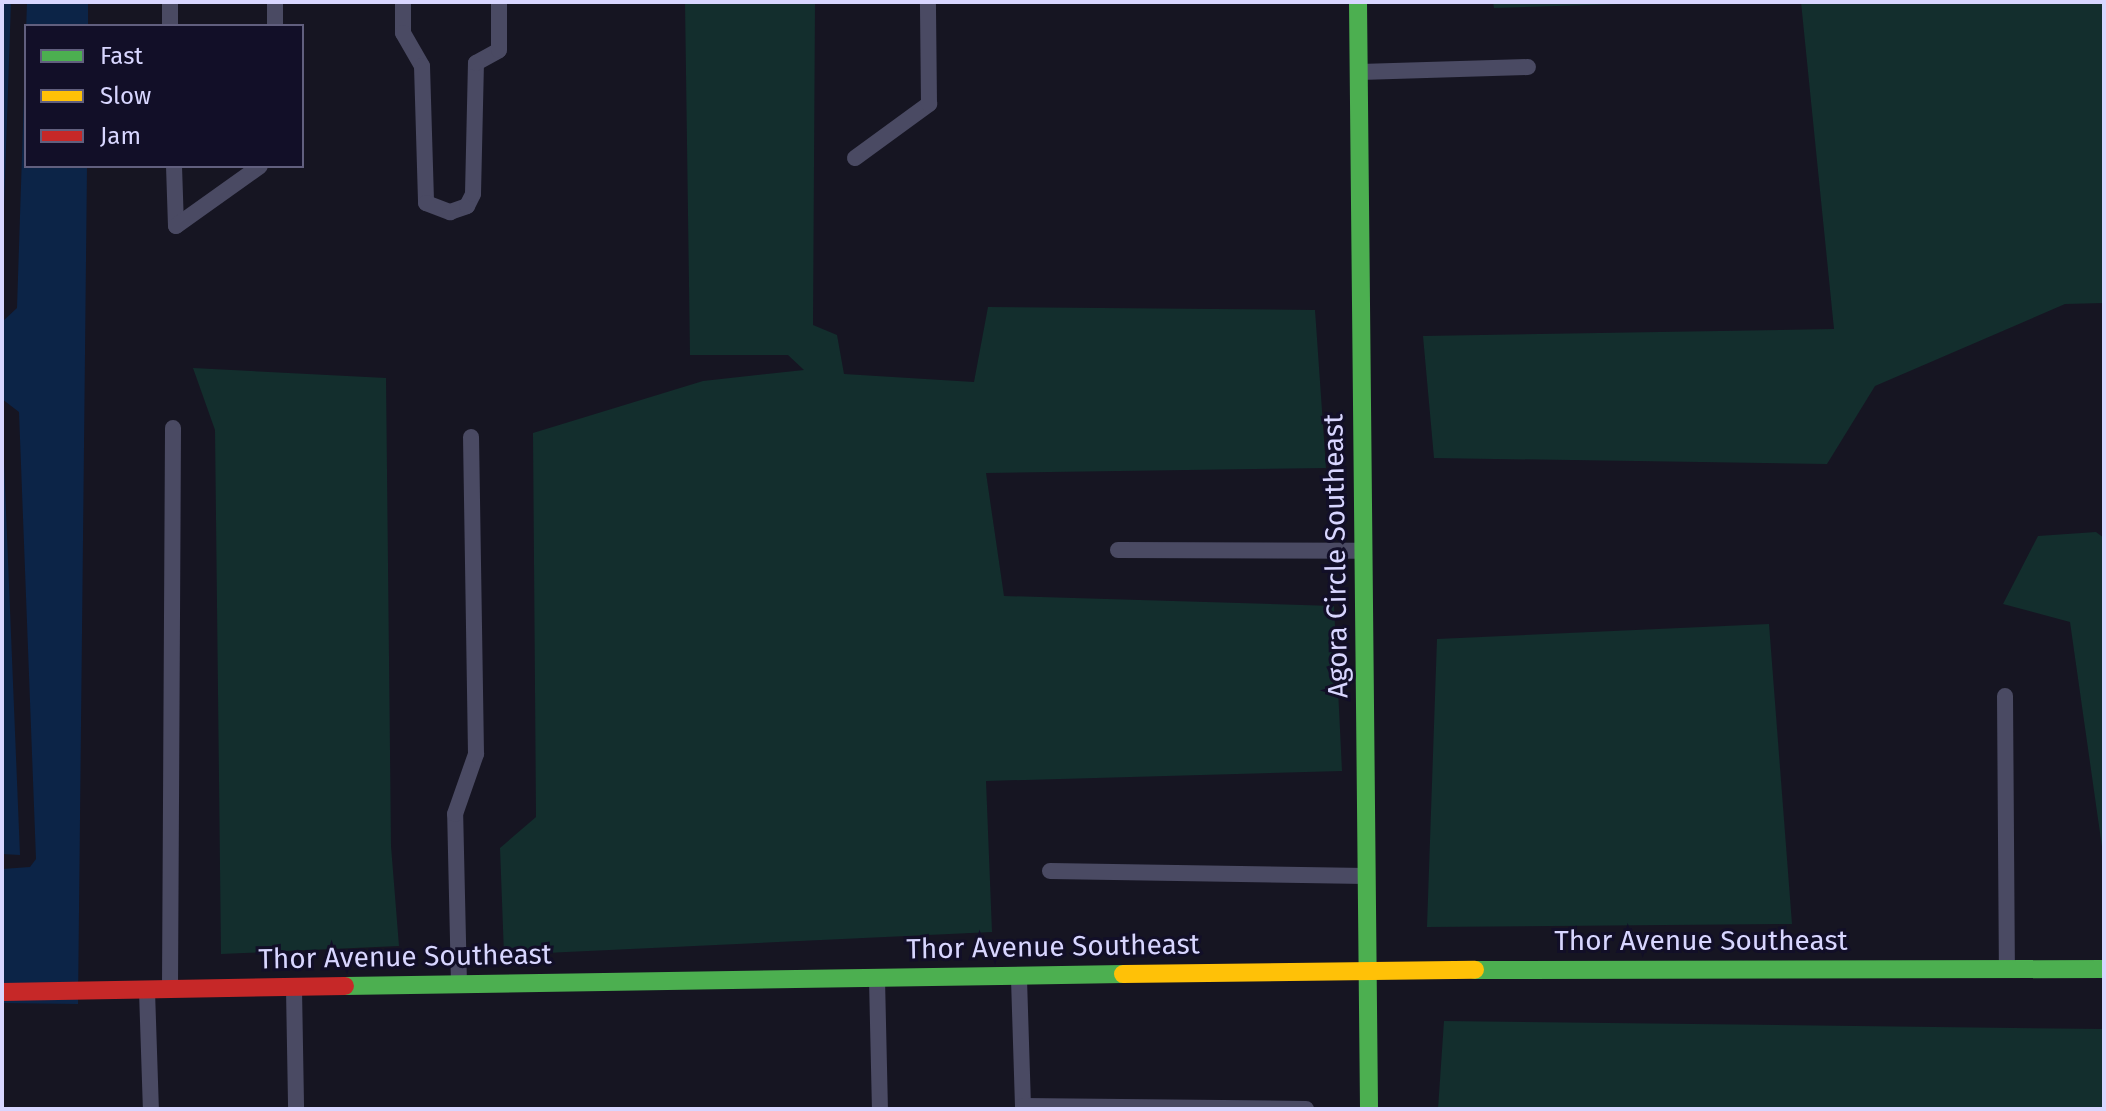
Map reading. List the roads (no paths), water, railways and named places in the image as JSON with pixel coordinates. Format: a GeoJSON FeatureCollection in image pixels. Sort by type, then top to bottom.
{"type":"FeatureCollection","features":[{"type":"Feature","properties":{"kind":"street","name":"Agora Circle Southeast"},"geometry":{"type":"LineString","coordinates":[[1358,2],[1369,1109]]}},
{"type":"Feature","properties":{"kind":"street","name":"Thor Avenue Southeast"},"geometry":{"type":"LineString","coordinates":[[2,992],[1369,970],[2104,969]]}},
{"type":"Feature","properties":{"kind":"lane"},"geometry":{"type":"LineString","coordinates":[[170,2],[170,24]]}},
{"type":"Feature","properties":{"kind":"lane"},"geometry":{"type":"LineString","coordinates":[[275,2],[275,24]]}},
{"type":"Feature","properties":{"kind":"lane"},"geometry":{"type":"LineString","coordinates":[[403,2],[403,33],[422,66],[426,203],[450,212],[467,206],[473,194],[476,63],[499,50],[499,2]]}},
{"type":"Feature","properties":{"kind":"lane"},"geometry":{"type":"LineString","coordinates":[[855,158],[929,104],[928,2]]}},
{"type":"Feature","properties":{"kind":"lane"},"geometry":{"type":"LineString","coordinates":[[1359,72],[1528,67]]}},
{"type":"Feature","properties":{"kind":"lane"},"geometry":{"type":"LineString","coordinates":[[174,168],[176,226],[257,168]]}},
{"type":"Feature","properties":{"kind":"lane"},"geometry":{"type":"LineString","coordinates":[[170,989],[173,428]]}},
{"type":"Feature","properties":{"kind":"lane"},"geometry":{"type":"LineString","coordinates":[[459,984],[455,814],[476,754],[471,437]]}},
{"type":"Feature","properties":{"kind":"lane"},"geometry":{"type":"LineString","coordinates":[[1118,550],[1364,551]]}},
{"type":"Feature","properties":{"kind":"lane"},"geometry":{"type":"LineString","coordinates":[[2005,696],[2007,969]]}},
{"type":"Feature","properties":{"kind":"lane"},"geometry":{"type":"LineString","coordinates":[[1050,871],[1368,876]]}},
{"type":"Feature","properties":{"kind":"lane"},"geometry":{"type":"LineString","coordinates":[[1019,975],[1023,1106],[1306,1109]]}},
{"type":"Feature","properties":{"kind":"lane"},"geometry":{"type":"LineString","coordinates":[[877,977],[880,1109]]}},
{"type":"Feature","properties":{"kind":"lane"},"geometry":{"type":"LineString","coordinates":[[294,987],[296,1109]]}},
{"type":"Feature","properties":{"kind":"lane"},"geometry":{"type":"LineString","coordinates":[[147,990],[151,1109]]}},
{"type":"Feature","properties":{"kind":"water"},"geometry":{"type":"Polygon","coordinates":[[[2,2],[11,2],[2,265],[2,2]]]}},
{"type":"Feature","properties":{"kind":"water"},"geometry":{"type":"Polygon","coordinates":[[[27,2],[88,2],[88,24],[26,24],[27,2]]]}},
{"type":"Feature","properties":{"kind":"water"},"geometry":{"type":"Polygon","coordinates":[[[24,94],[24,168],[87,168],[78,1004],[2,1003],[2,869],[30,867],[36,859],[19,412],[2,399],[2,322],[17,308],[24,94]]]}},
{"type":"Feature","properties":{"kind":"water"},"geometry":{"type":"Polygon","coordinates":[[[2,413],[20,855],[2,854],[2,413]]]}}]}
